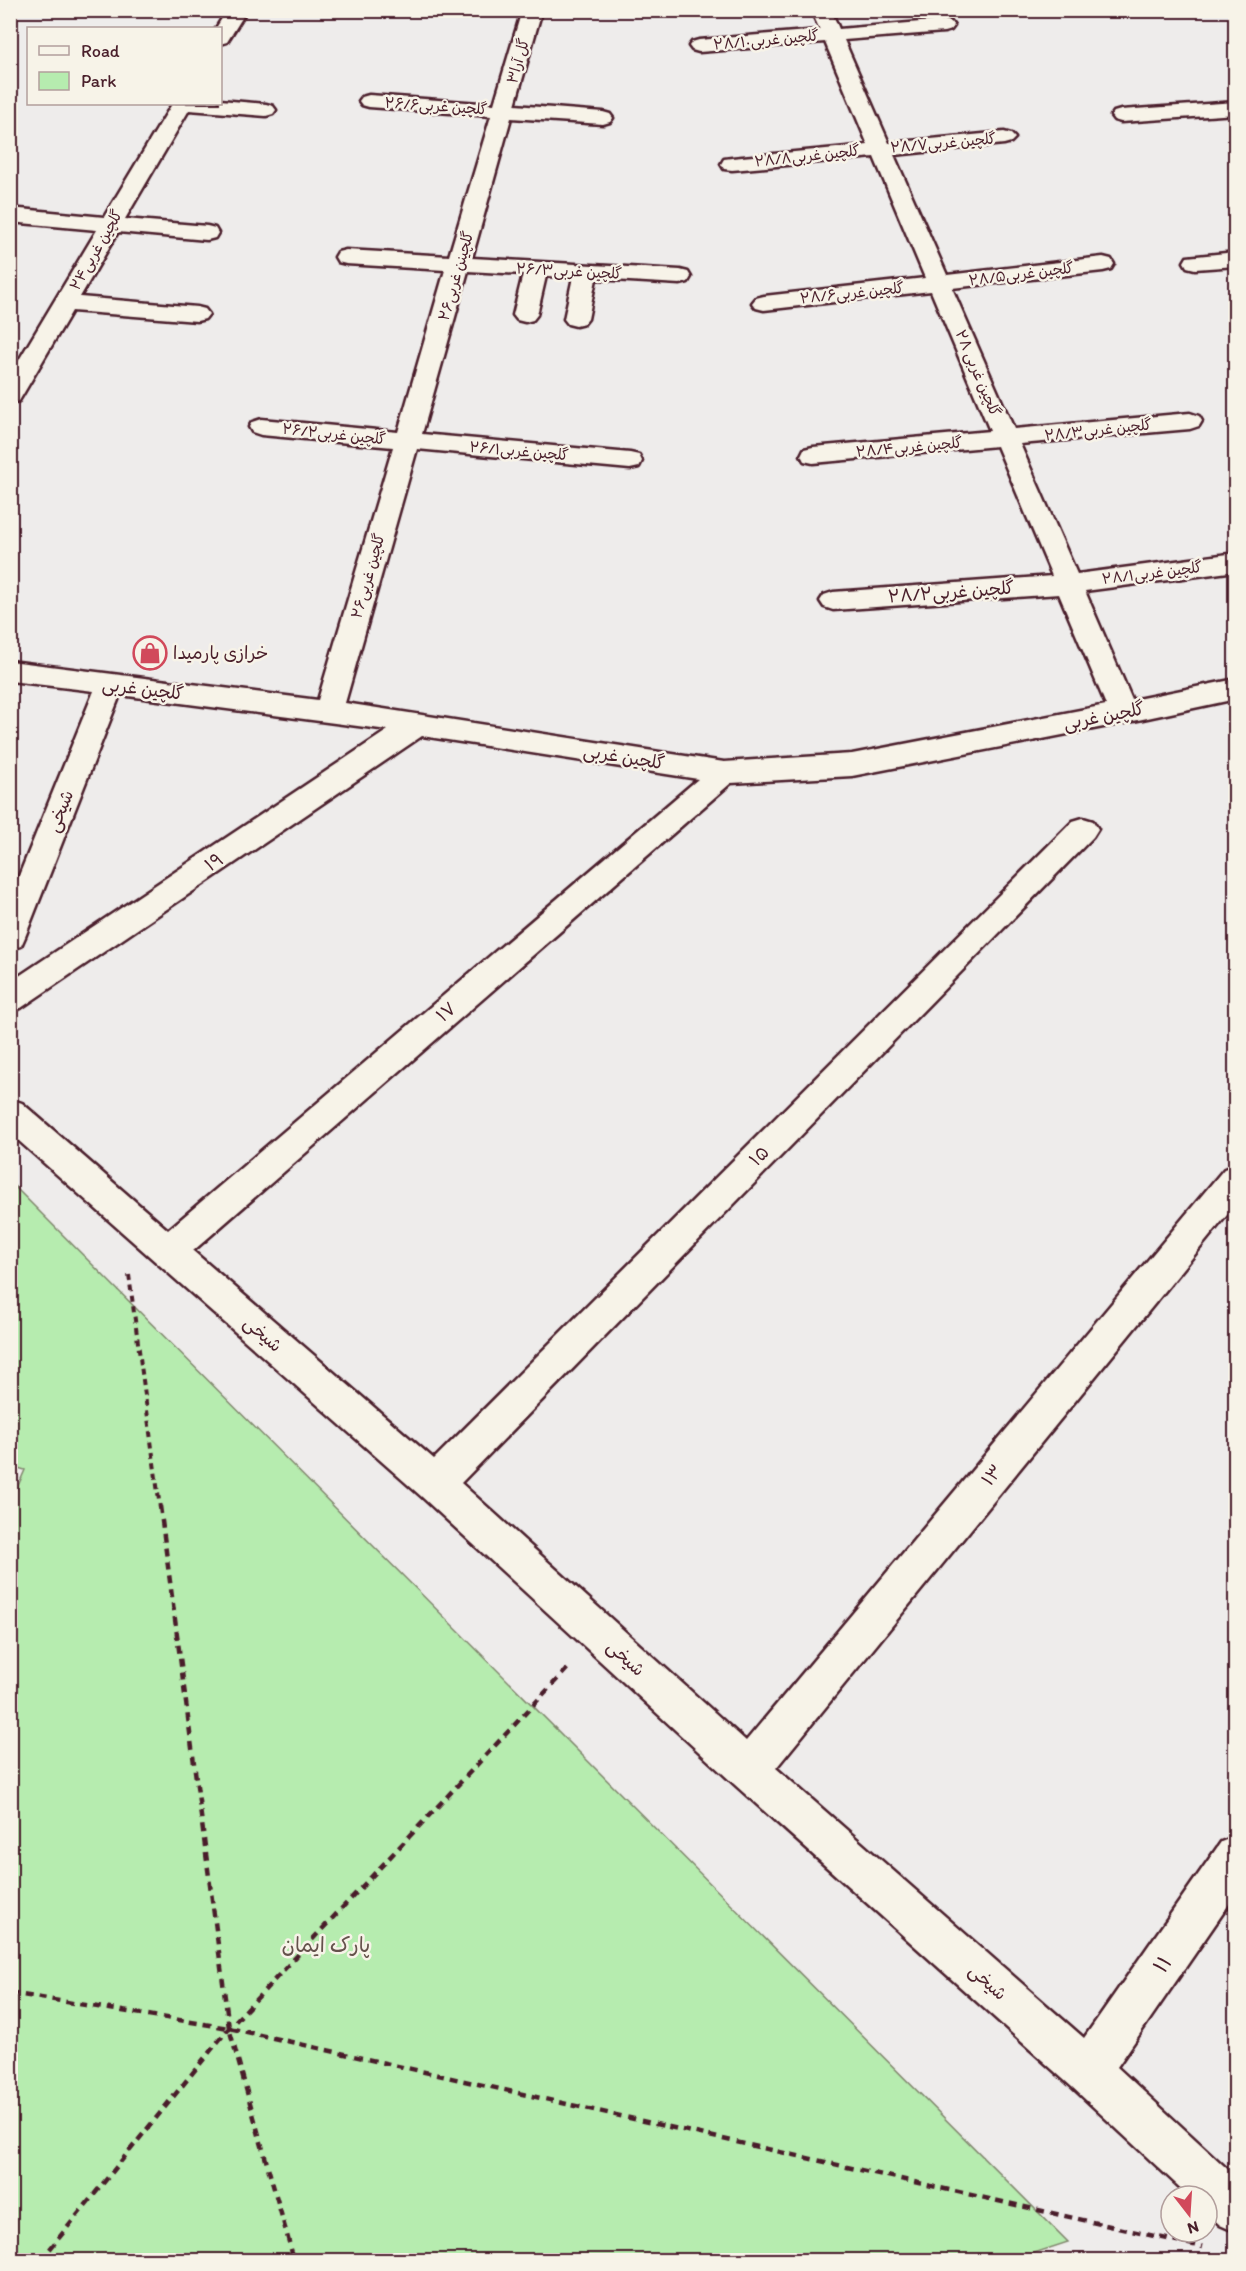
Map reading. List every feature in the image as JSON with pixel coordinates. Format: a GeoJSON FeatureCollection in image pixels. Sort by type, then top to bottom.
{"type":"FeatureCollection","features":[{"type":"Feature","properties":{"kind":"street"},"geometry":{"type":"LineString","coordinates":[[222,35],[237,10]]}},
{"type":"Feature","properties":{"kind":"street","name":"گل آرا۳"},"geometry":{"type":"LineString","coordinates":[[503,111],[532,10]]}},
{"type":"Feature","properties":{"kind":"street","name":"گلچین غربی ۲۸"},"geometry":{"type":"LineString","coordinates":[[821,10],[1124,713]]}},
{"type":"Feature","properties":{"kind":"street","name":"گلچین غربی۲۸/۱۰"},"geometry":{"type":"LineString","coordinates":[[699,46],[944,26]]}},
{"type":"Feature","properties":{"kind":"street","name":"گلچین غربی۲۶/۶"},"geometry":{"type":"LineString","coordinates":[[369,101],[603,118]]}},
{"type":"Feature","properties":{"kind":"street","name":"گلچین غربی۲۴"},"geometry":{"type":"LineString","coordinates":[[10,396],[18,369],[65,303],[181,105]]}},
{"type":"Feature","properties":{"kind":"street"},"geometry":{"type":"LineString","coordinates":[[200,105],[266,110]]}},
{"type":"Feature","properties":{"kind":"street"},"geometry":{"type":"LineString","coordinates":[[1120,116],[1236,108]]}},
{"type":"Feature","properties":{"kind":"street","name":"گلچینن غربی۲۶"},"geometry":{"type":"LineString","coordinates":[[407,442],[503,111]]}},
{"type":"Feature","properties":{"kind":"street","name":"گلچین غربی۲۸/۷"},"geometry":{"type":"LineString","coordinates":[[882,148],[1005,138]]}},
{"type":"Feature","properties":{"kind":"street","name":"گلچین غربی۲۸/۸"},"geometry":{"type":"LineString","coordinates":[[732,164],[882,148]]}},
{"type":"Feature","properties":{"kind":"street"},"geometry":{"type":"LineString","coordinates":[[10,215],[207,233]]}},
{"type":"Feature","properties":{"kind":"street","name":"گلچین غربی۲۶/۳"},"geometry":{"type":"LineString","coordinates":[[346,257],[680,277]]}},
{"type":"Feature","properties":{"kind":"street"},"geometry":{"type":"LineString","coordinates":[[1195,262],[1236,259]]}},
{"type":"Feature","properties":{"kind":"street","name":"گلچین غربی۲۸/۵"},"geometry":{"type":"LineString","coordinates":[[940,284],[1102,264]]}},
{"type":"Feature","properties":{"kind":"street"},"geometry":{"type":"LineString","coordinates":[[525,315],[536,269]]}},
{"type":"Feature","properties":{"kind":"street"},"geometry":{"type":"LineString","coordinates":[[576,319],[586,272]]}},
{"type":"Feature","properties":{"kind":"street","name":"گلچین غربی۲۸/۶"},"geometry":{"type":"LineString","coordinates":[[764,303],[940,284]]}},
{"type":"Feature","properties":{"kind":"street"},"geometry":{"type":"LineString","coordinates":[[65,303],[197,314]]}},
{"type":"Feature","properties":{"kind":"street","name":"گلچین غربی۲۸/۳"},"geometry":{"type":"LineString","coordinates":[[1006,439],[1190,421]]}},
{"type":"Feature","properties":{"kind":"street","name":"گلچین غربی۲۶/۲"},"geometry":{"type":"LineString","coordinates":[[261,427],[407,442]]}},
{"type":"Feature","properties":{"kind":"street","name":"گلچین غربی۲۸/۴"},"geometry":{"type":"LineString","coordinates":[[813,455],[1006,439]]}},
{"type":"Feature","properties":{"kind":"street","name":"گلچین غربی۲۶/۱"},"geometry":{"type":"LineString","coordinates":[[407,442],[630,461]]}},
{"type":"Feature","properties":{"kind":"street","name":"گلچین غربی۲۶"},"geometry":{"type":"LineString","coordinates":[[329,711],[407,442]]}},
{"type":"Feature","properties":{"kind":"street","name":"گلچین غربی۲۸/۱"},"geometry":{"type":"LineString","coordinates":[[1068,584],[1236,562]]}},
{"type":"Feature","properties":{"kind":"street","name":"گلچین غربی۲۸/۲"},"geometry":{"type":"LineString","coordinates":[[833,601],[1068,584]]}},
{"type":"Feature","properties":{"kind":"street","name":"گلچین غربی"},"geometry":{"type":"LineString","coordinates":[[10,671],[329,711],[724,773],[852,765],[1236,689]]}},
{"type":"Feature","properties":{"kind":"street","name":"شیخی"},"geometry":{"type":"LineString","coordinates":[[10,937],[110,685]]}},
{"type":"Feature","properties":{"kind":"street","name":"۱۹"},"geometry":{"type":"LineString","coordinates":[[10,999],[417,725]]}},
{"type":"Feature","properties":{"kind":"street","name":"۱۷"},"geometry":{"type":"LineString","coordinates":[[168,1251],[724,773]]}},
{"type":"Feature","properties":{"kind":"street","name":"۱۵"},"geometry":{"type":"LineString","coordinates":[[435,1484],[1083,829]]}},
{"type":"Feature","properties":{"kind":"street","name":"شیخی"},"geometry":{"type":"LineString","coordinates":[[10,1113],[435,1484],[748,1770],[1088,2071],[1236,2209]]}},
{"type":"Feature","properties":{"kind":"street","name":"۱۳"},"geometry":{"type":"LineString","coordinates":[[748,1770],[1236,1179]]}},
{"type":"Feature","properties":{"kind":"street","name":"۱۱"},"geometry":{"type":"LineString","coordinates":[[1088,2071],[1236,1857]]}},
{"type":"Feature","properties":{"kind":"path"},"geometry":{"type":"LineString","coordinates":[[120,1210],[229,2028],[294,2260]]}},
{"type":"Feature","properties":{"kind":"path"},"geometry":{"type":"LineString","coordinates":[[41,2260],[229,2028],[599,1634]]}},
{"type":"Feature","properties":{"kind":"path"},"geometry":{"type":"LineString","coordinates":[[10,1993],[229,2028],[1212,2249]]}},
{"type":"Feature","properties":{"kind":"green space","name":"پارک ایمان"},"geometry":{"type":"Polygon","coordinates":[[[10,1183],[1068,2242],[1013,2260],[11,2260],[10,1504],[25,1470],[11,1466],[10,1183]]]}},
{"type":"Feature","properties":{"kind":"place","name":"خرازی پارمیدا"},"geometry":{"type":"Point","coordinates":[150,653]}}]}
